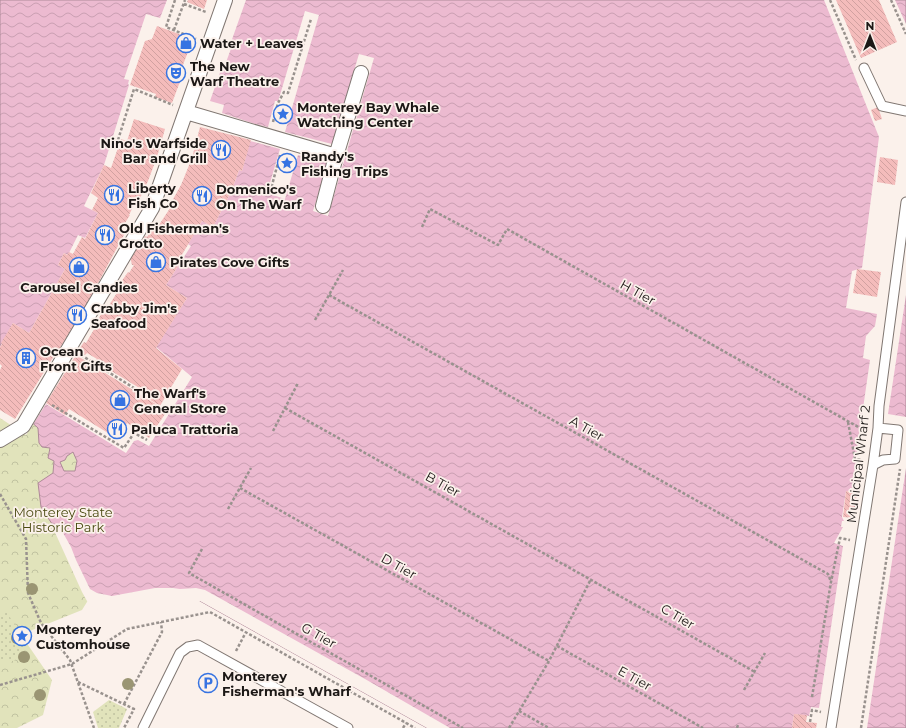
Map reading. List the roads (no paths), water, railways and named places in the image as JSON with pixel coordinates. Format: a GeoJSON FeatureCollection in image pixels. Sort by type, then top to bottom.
{"type":"FeatureCollection","features":[{"type":"Feature","properties":{"kind":"street"},"geometry":{"type":"LineString","coordinates":[[0,440],[23,426],[152,208],[225,0]]}},
{"type":"Feature","properties":{"kind":"street"},"geometry":{"type":"LineString","coordinates":[[323,206],[336,156],[362,74]]}},
{"type":"Feature","properties":{"kind":"street"},"geometry":{"type":"LineString","coordinates":[[186,111],[336,156]]}},
{"type":"Feature","properties":{"kind":"lane"},"geometry":{"type":"LineString","coordinates":[[861,66],[882,106],[906,111]]}},
{"type":"Feature","properties":{"kind":"lane","name":"Municipal Wharf 2"},"geometry":{"type":"LineString","coordinates":[[831,728],[873,465],[878,428],[879,406],[906,202]]}},
{"type":"Feature","properties":{"kind":"lane"},"geometry":{"type":"LineString","coordinates":[[873,465],[883,460],[895,459],[898,430],[878,428]]}},
{"type":"Feature","properties":{"kind":"lane"},"geometry":{"type":"LineString","coordinates":[[143,728],[180,653],[188,647],[198,645],[348,728]]}},
{"type":"Feature","properties":{"kind":"water"},"geometry":{"type":"Polygon","coordinates":[[[0,0],[906,0],[906,728],[427,728],[200,601],[93,605],[54,527],[41,507],[38,483],[53,473],[54,461],[48,458],[50,448],[42,447],[39,443],[38,428],[0,393],[0,0]],[[73,452],[67,456],[65,460],[60,462],[64,471],[75,471],[77,461],[73,452]]]}},
{"type":"Feature","properties":{"kind":"place","name":"Water + Leaves"},"geometry":{"type":"Point","coordinates":[186,43]}},
{"type":"Feature","properties":{"kind":"place","name":"The New Warf Theatre"},"geometry":{"type":"Point","coordinates":[176,73]}},
{"type":"Feature","properties":{"kind":"place","name":"Monterey Bay Whale Watching Center"},"geometry":{"type":"Point","coordinates":[283,114]}},
{"type":"Feature","properties":{"kind":"place","name":"Nino's Warfside Bar and Grill"},"geometry":{"type":"Point","coordinates":[221,150]}},
{"type":"Feature","properties":{"kind":"place","name":"Randy's Fishing Trips"},"geometry":{"type":"Point","coordinates":[287,163]}},
{"type":"Feature","properties":{"kind":"place","name":"Liberty Fish Co"},"geometry":{"type":"Point","coordinates":[114,195]}},
{"type":"Feature","properties":{"kind":"place","name":"Domenico's On The Warf"},"geometry":{"type":"Point","coordinates":[202,196]}},
{"type":"Feature","properties":{"kind":"place","name":"Old Fisherman's Grotto"},"geometry":{"type":"Point","coordinates":[105,235]}},
{"type":"Feature","properties":{"kind":"place","name":"Pirates Cove Gifts"},"geometry":{"type":"Point","coordinates":[156,262]}},
{"type":"Feature","properties":{"kind":"place","name":"Carousel Candies"},"geometry":{"type":"Point","coordinates":[79,267]}},
{"type":"Feature","properties":{"kind":"place","name":"Crabby Jim's Seafood"},"geometry":{"type":"Point","coordinates":[77,315]}},
{"type":"Feature","properties":{"kind":"place","name":"Ocean Front Gifts"},"geometry":{"type":"Point","coordinates":[26,358]}},
{"type":"Feature","properties":{"kind":"place","name":"The Warf's General Store"},"geometry":{"type":"Point","coordinates":[120,400]}},
{"type":"Feature","properties":{"kind":"place","name":"Paluca Trattoria"},"geometry":{"type":"Point","coordinates":[117,429]}},
{"type":"Feature","properties":{"kind":"place","name":"Monterey Customhouse"},"geometry":{"type":"Point","coordinates":[22,636]}},
{"type":"Feature","properties":{"kind":"place","name":"Monterey Fisherman's Wharf"},"geometry":{"type":"Point","coordinates":[208,683]}},
{"type":"Feature","properties":{"kind":"park label","name":"Monterey State Historic Park"},"geometry":{"type":"Point","coordinates":[63,520]}}]}
